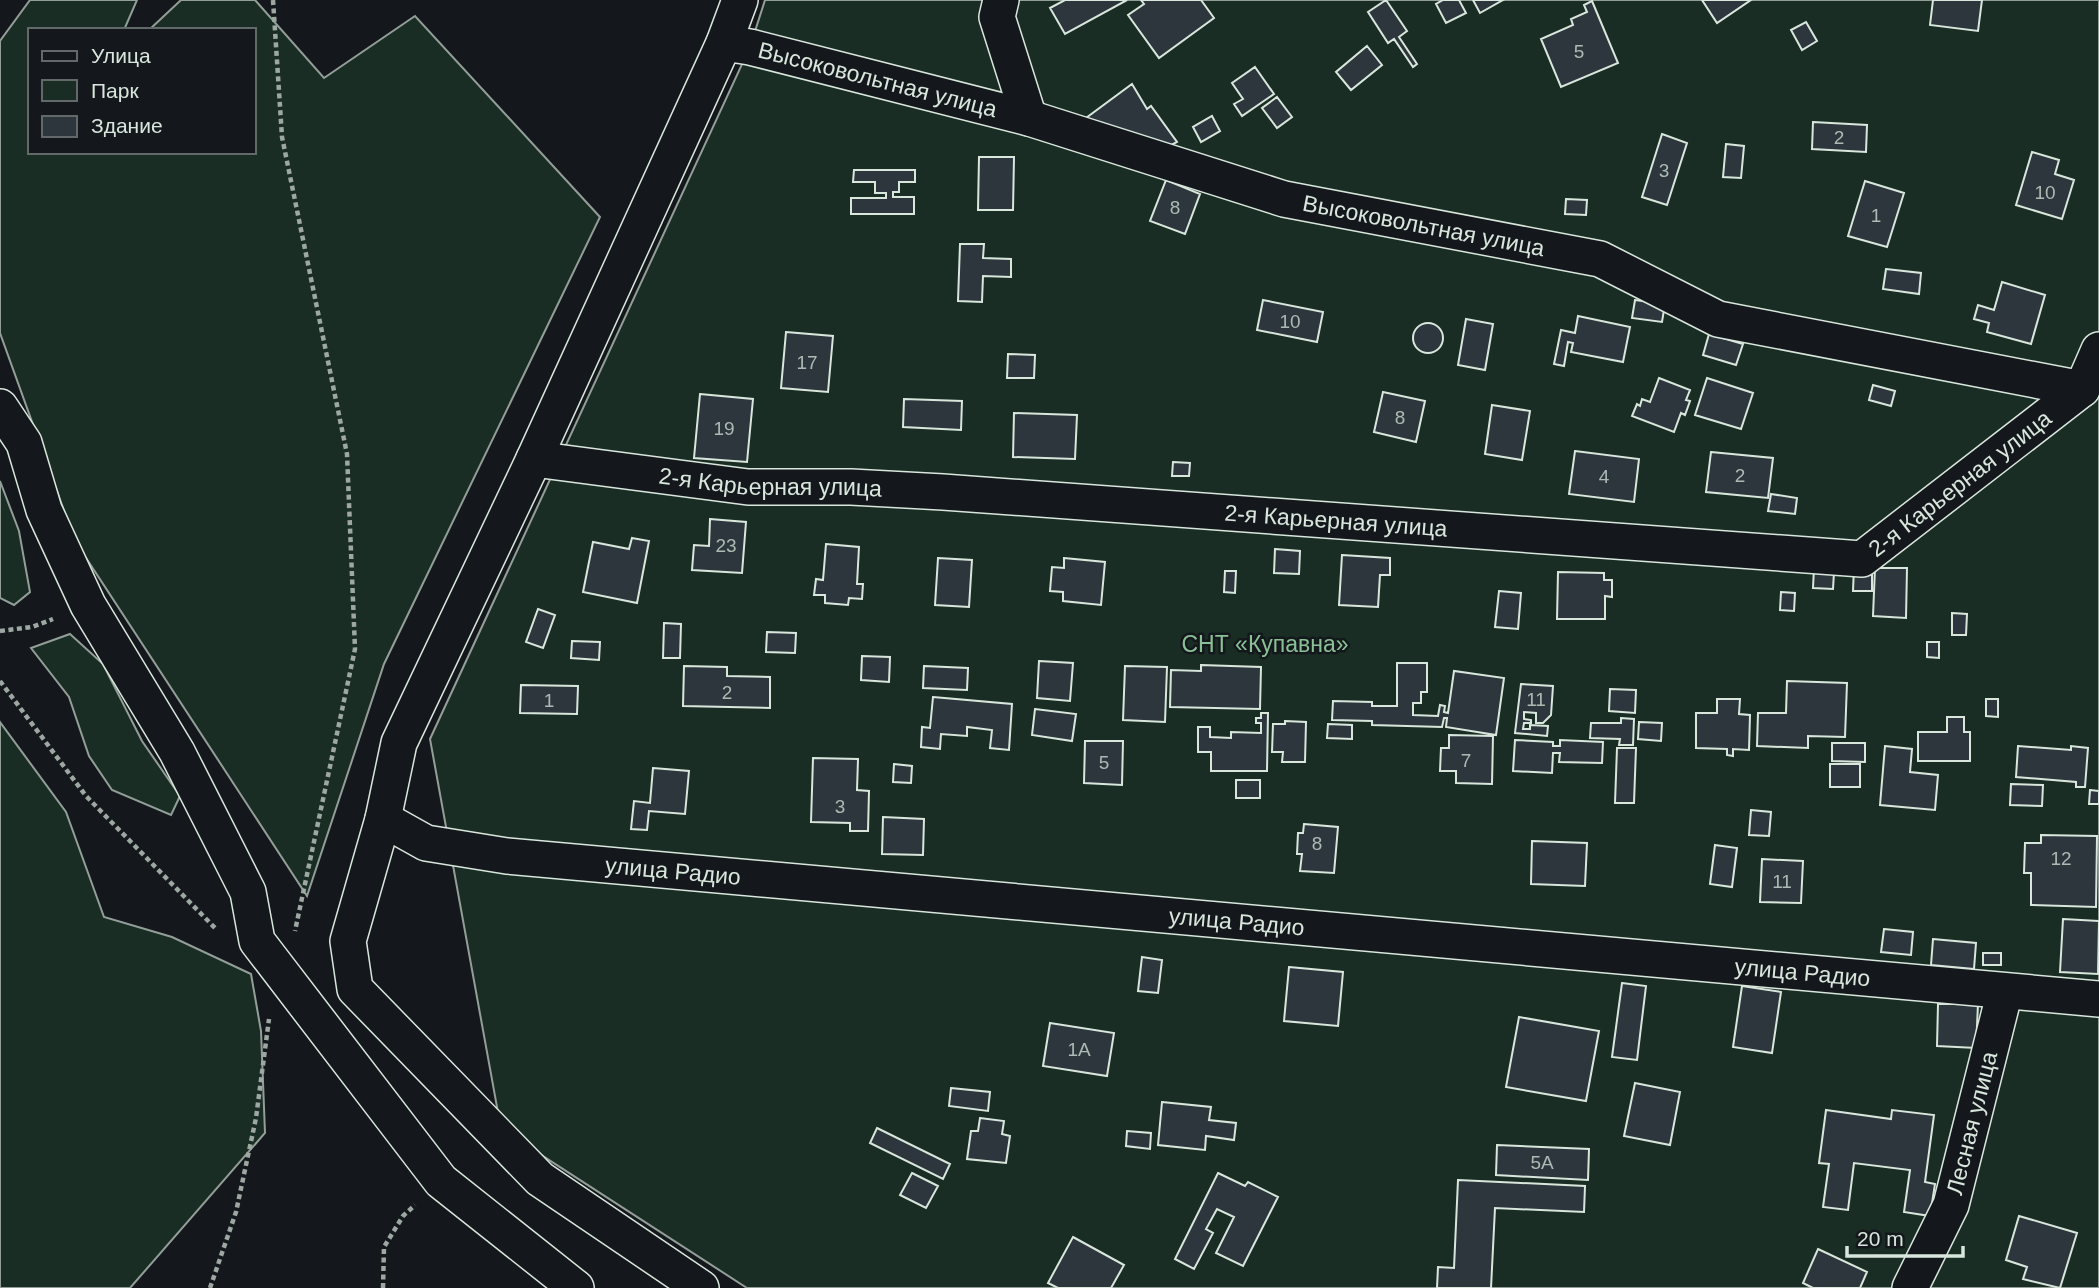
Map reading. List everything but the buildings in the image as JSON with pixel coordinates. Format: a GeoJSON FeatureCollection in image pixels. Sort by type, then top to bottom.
{"type":"FeatureCollection","features":[{"type":"Feature","properties":{"kind":"street"},"geometry":{"type":"LineString","coordinates":[[701,1288],[540,1178],[355,989],[348,941],[383,819],[399,743],[534,459],[724,43],[740,0]]}},
{"type":"Feature","properties":{"kind":"street"},"geometry":{"type":"LineString","coordinates":[[1001,0],[997,17],[1029,118]]}},
{"type":"Feature","properties":{"kind":"street","name":"Высоковольтная улица"},"geometry":{"type":"LineString","coordinates":[[724,43],[750,47],[1029,118],[1284,199],[1600,259],[1718,319],[2082,389]]}},
{"type":"Feature","properties":{"kind":"street"},"geometry":{"type":"LineString","coordinates":[[2082,389],[2099,350]]}},
{"type":"Feature","properties":{"kind":"street","name":"2-я Карьерная улица"},"geometry":{"type":"LineString","coordinates":[[534,459],[748,487],[852,487],[943,492],[1862,559],[2082,389]]}},
{"type":"Feature","properties":{"kind":"street"},"geometry":{"type":"LineString","coordinates":[[0,407],[24,443],[44,510],[88,605],[177,752],[248,892],[257,941],[441,1181],[576,1288]]}},
{"type":"Feature","properties":{"kind":"street","name":"улица Радио"},"geometry":{"type":"LineString","coordinates":[[383,819],[426,843],[507,856],[2099,999]]}},
{"type":"Feature","properties":{"kind":"street","name":"Лесная улица"},"geometry":{"type":"LineString","coordinates":[[1910,1288],[1951,1205],[2005,991]]}},
{"type":"Feature","properties":{"kind":"path"},"geometry":{"type":"LineString","coordinates":[[210,1288],[236,1212],[256,1118],[270,1009],[285,979],[355,649],[347,454],[282,137],[274,0]]}},
{"type":"Feature","properties":{"kind":"path"},"geometry":{"type":"LineString","coordinates":[[0,631],[32,627],[88,605]]}},
{"type":"Feature","properties":{"kind":"path"},"geometry":{"type":"LineString","coordinates":[[0,681],[86,796],[218,930],[257,941]]}},
{"type":"Feature","properties":{"kind":"path"},"geometry":{"type":"LineString","coordinates":[[383,1288],[384,1247],[403,1216],[441,1181]]}},
{"type":"Feature","properties":{"kind":"green space"},"geometry":{"type":"Polygon","coordinates":[[[30,0],[137,0],[125,28],[28,28],[28,154],[256,154],[256,28],[151,28],[181,0],[255,0],[324,78],[415,16],[600,217],[384,664],[307,896],[75,541],[0,333],[0,41],[30,0]]]}},
{"type":"Feature","properties":{"kind":"green space","name":"СНТ «Купавна»"},"geometry":{"type":"Polygon","coordinates":[[[765,0],[2099,0],[2099,1288],[747,1288],[501,1129],[430,739],[750,47],[765,0]]]}},
{"type":"Feature","properties":{"kind":"green space"},"geometry":{"type":"Polygon","coordinates":[[[0,481],[19,531],[30,592],[14,605],[0,598],[0,481]]]}},
{"type":"Feature","properties":{"kind":"green space"},"geometry":{"type":"Polygon","coordinates":[[[70,634],[103,664],[142,741],[180,796],[171,815],[112,790],[89,756],[69,697],[31,648],[70,634]]]}},
{"type":"Feature","properties":{"kind":"green space"},"geometry":{"type":"Polygon","coordinates":[[[0,722],[66,812],[104,917],[172,937],[251,974],[261,1031],[265,1133],[130,1288],[0,1288],[0,722]]]}}]}
